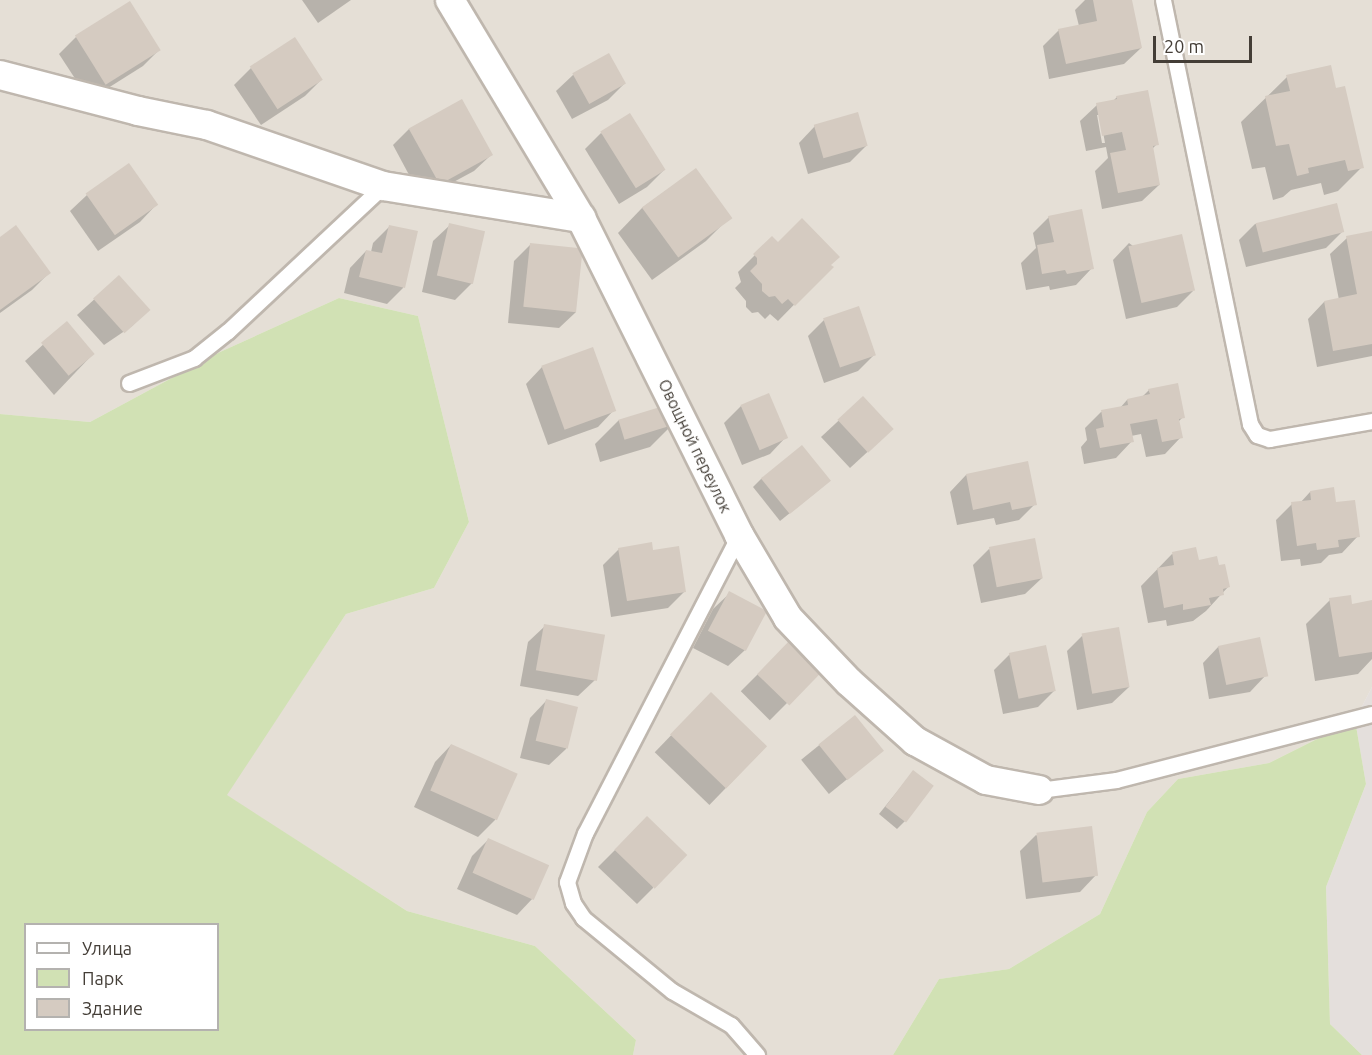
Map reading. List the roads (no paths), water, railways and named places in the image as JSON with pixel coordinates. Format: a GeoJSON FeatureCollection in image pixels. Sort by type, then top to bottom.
{"type":"FeatureCollection","features":[{"type":"Feature","properties":{"kind":"street","name":"Овощной переулок"},"geometry":{"type":"LineString","coordinates":[[450,0],[580,218],[739,535],[788,618],[849,682],[915,741],[986,780],[1040,790]]}},
{"type":"Feature","properties":{"kind":"street"},"geometry":{"type":"LineString","coordinates":[[0,75],[138,111],[207,125],[383,186],[580,218]]}},
{"type":"Feature","properties":{"kind":"lane"},"geometry":{"type":"LineString","coordinates":[[1163,0],[1250,424],[1257,435],[1269,439],[1372,421]]}},
{"type":"Feature","properties":{"kind":"lane"},"geometry":{"type":"LineString","coordinates":[[129,383],[194,358],[228,331],[383,186]]}},
{"type":"Feature","properties":{"kind":"lane"},"geometry":{"type":"LineString","coordinates":[[739,535],[585,833],[567,882],[573,903],[583,918],[672,991],[731,1025],[757,1055]]}},
{"type":"Feature","properties":{"kind":"lane"},"geometry":{"type":"LineString","coordinates":[[1040,790],[1116,780],[1372,714]]}}]}
